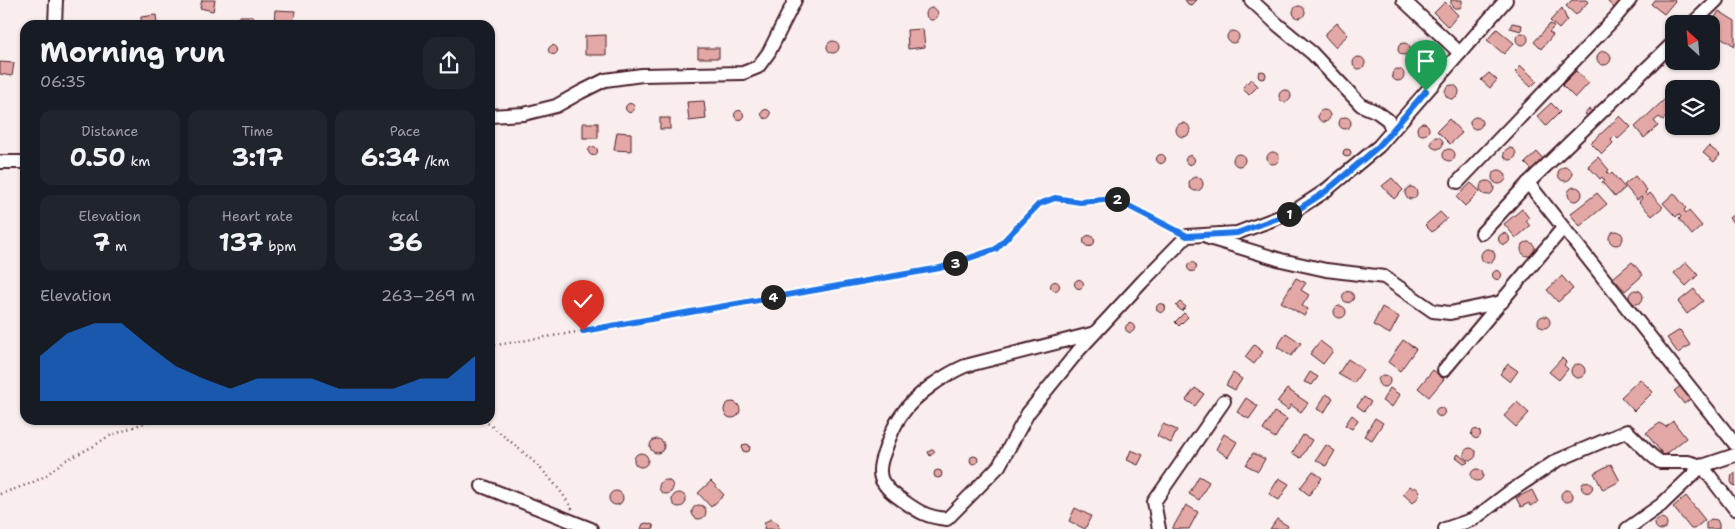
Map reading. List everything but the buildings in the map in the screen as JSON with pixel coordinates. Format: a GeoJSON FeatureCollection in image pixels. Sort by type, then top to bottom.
{"type":"FeatureCollection","features":[{"type":"Feature","properties":{"kind":"street"},"geometry":{"type":"LineString","coordinates":[[55,20],[56,0]]}},
{"type":"Feature","properties":{"kind":"street"},"geometry":{"type":"LineString","coordinates":[[495,116],[524,114],[556,106],[605,80],[642,75],[743,73],[758,67],[769,52],[795,0]]}},
{"type":"Feature","properties":{"kind":"street"},"geometry":{"type":"LineString","coordinates":[[1251,0],[1278,26],[1312,53],[1361,105],[1377,112],[1388,120],[1392,130]]}},
{"type":"Feature","properties":{"kind":"street"},"geometry":{"type":"LineString","coordinates":[[1403,0],[1460,52]]}},
{"type":"Feature","properties":{"kind":"street"},"geometry":{"type":"LineString","coordinates":[[1095,333],[965,366],[949,373],[927,389],[902,413],[892,431],[882,458],[879,471],[884,484],[915,510],[931,518],[947,519],[999,466],[1028,413],[1095,333],[1187,236],[1237,233],[1294,212],[1325,192],[1379,146],[1506,0]]}},
{"type":"Feature","properties":{"kind":"street"},"geometry":{"type":"LineString","coordinates":[[1458,182],[1630,0]]}},
{"type":"Feature","properties":{"kind":"street"},"geometry":{"type":"LineString","coordinates":[[1701,15],[1717,0]]}},
{"type":"Feature","properties":{"kind":"street"},"geometry":{"type":"LineString","coordinates":[[1482,233],[1528,183],[1665,51]]}},
{"type":"Feature","properties":{"kind":"street"},"geometry":{"type":"LineString","coordinates":[[0,162],[20,162]]}},
{"type":"Feature","properties":{"kind":"street"},"geometry":{"type":"LineString","coordinates":[[1528,183],[1735,444]]}},
{"type":"Feature","properties":{"kind":"street"},"geometry":{"type":"LineString","coordinates":[[1444,370],[1563,228]]}},
{"type":"Feature","properties":{"kind":"street"},"geometry":{"type":"LineString","coordinates":[[1202,236],[1281,260],[1326,270],[1384,277],[1433,311],[1450,313],[1502,302]]}},
{"type":"Feature","properties":{"kind":"street"},"geometry":{"type":"LineString","coordinates":[[1159,529],[1154,502],[1224,402]]}},
{"type":"Feature","properties":{"kind":"street"},"geometry":{"type":"LineString","coordinates":[[1445,529],[1474,519],[1508,493],[1556,461],[1627,431],[1650,455],[1660,462],[1688,462],[1702,466],[1735,509]]}},
{"type":"Feature","properties":{"kind":"street"},"geometry":{"type":"LineString","coordinates":[[1627,529],[1661,505],[1702,466],[1735,454]]}},
{"type":"Feature","properties":{"kind":"street"},"geometry":{"type":"LineString","coordinates":[[482,486],[585,526]]}},
{"type":"Feature","properties":{"kind":"path"},"geometry":{"type":"LineString","coordinates":[[495,345],[940,268],[996,249],[1039,204],[1055,198],[1080,202],[1115,199],[1187,236]]}},
{"type":"Feature","properties":{"kind":"path"},"geometry":{"type":"LineString","coordinates":[[0,494],[32,483],[45,476],[64,461],[94,446],[107,437],[139,425]]}},
{"type":"Feature","properties":{"kind":"path"},"geometry":{"type":"LineString","coordinates":[[490,425],[526,455],[560,489],[585,526]]}},
{"type":"Feature","properties":{"kind":"route"},"geometry":{"type":"LineString","coordinates":[[583,331],[940,268],[996,249],[1039,204],[1055,198],[1080,202],[1115,199],[1187,236],[1237,233],[1294,212],[1325,192],[1379,146],[1426,91]]}}]}
